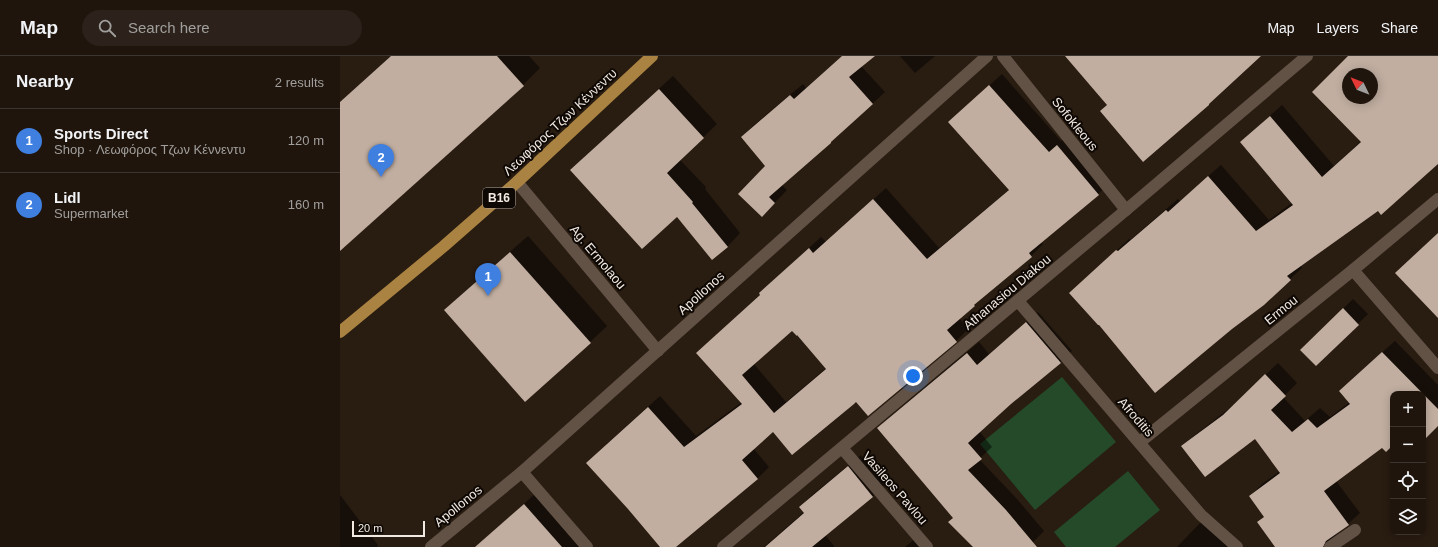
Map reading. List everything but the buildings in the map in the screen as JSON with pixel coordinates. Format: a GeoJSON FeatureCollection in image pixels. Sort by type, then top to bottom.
{"type":"FeatureCollection","features":[{"type":"Feature","properties":{"kind":"main road","name":"Λεωφόρος Τζων Κέννεντυ"},"geometry":{"type":"LineString","coordinates":[[340,332],[444,246],[517,182],[652,56]]}},
{"type":"Feature","properties":{"kind":"street","name":"Apollonos"},"geometry":{"type":"LineString","coordinates":[[431,547],[522,472],[987,56]]}},
{"type":"Feature","properties":{"kind":"street","name":"Sofokleous"},"geometry":{"type":"LineString","coordinates":[[1003,56],[1126,210]]}},
{"type":"Feature","properties":{"kind":"street","name":"Athanasiou Diakou"},"geometry":{"type":"LineString","coordinates":[[722,547],[1126,210],[1293,60],[1307,56]]}},
{"type":"Feature","properties":{"kind":"street","name":"Ag. Ermolaou"},"geometry":{"type":"LineString","coordinates":[[517,182],[658,350]]}},
{"type":"Feature","properties":{"kind":"street","name":"Ermou"},"geometry":{"type":"LineString","coordinates":[[1140,442],[1353,270],[1438,198]]}},
{"type":"Feature","properties":{"kind":"street"},"geometry":{"type":"LineString","coordinates":[[1353,270],[1438,368]]}},
{"type":"Feature","properties":{"kind":"street","name":"Afroditis"},"geometry":{"type":"LineString","coordinates":[[1018,301],[1201,515],[1237,547]]}},
{"type":"Feature","properties":{"kind":"street","name":"Vasileos Pavlou"},"geometry":{"type":"LineString","coordinates":[[842,448],[927,547]]}},
{"type":"Feature","properties":{"kind":"street"},"geometry":{"type":"LineString","coordinates":[[522,472],[587,547]]}},
{"type":"Feature","properties":{"kind":"street"},"geometry":{"type":"LineString","coordinates":[[1330,547],[1354,530]]}},
{"type":"Feature","properties":{"kind":"green space"},"geometry":{"type":"Polygon","coordinates":[[[1062,377],[1116,442],[1035,510],[980,444],[1062,377]]]}},
{"type":"Feature","properties":{"kind":"green space"},"geometry":{"type":"Polygon","coordinates":[[[1128,471],[1160,510],[1115,547],[1066,547],[1054,532],[1128,471]]]}},
{"type":"Feature","properties":{"kind":"place","name":"Lidl"},"geometry":{"type":"Point","coordinates":[381,177]}},
{"type":"Feature","properties":{"kind":"place","name":"Sports Direct"},"geometry":{"type":"Point","coordinates":[488,296]}}]}
